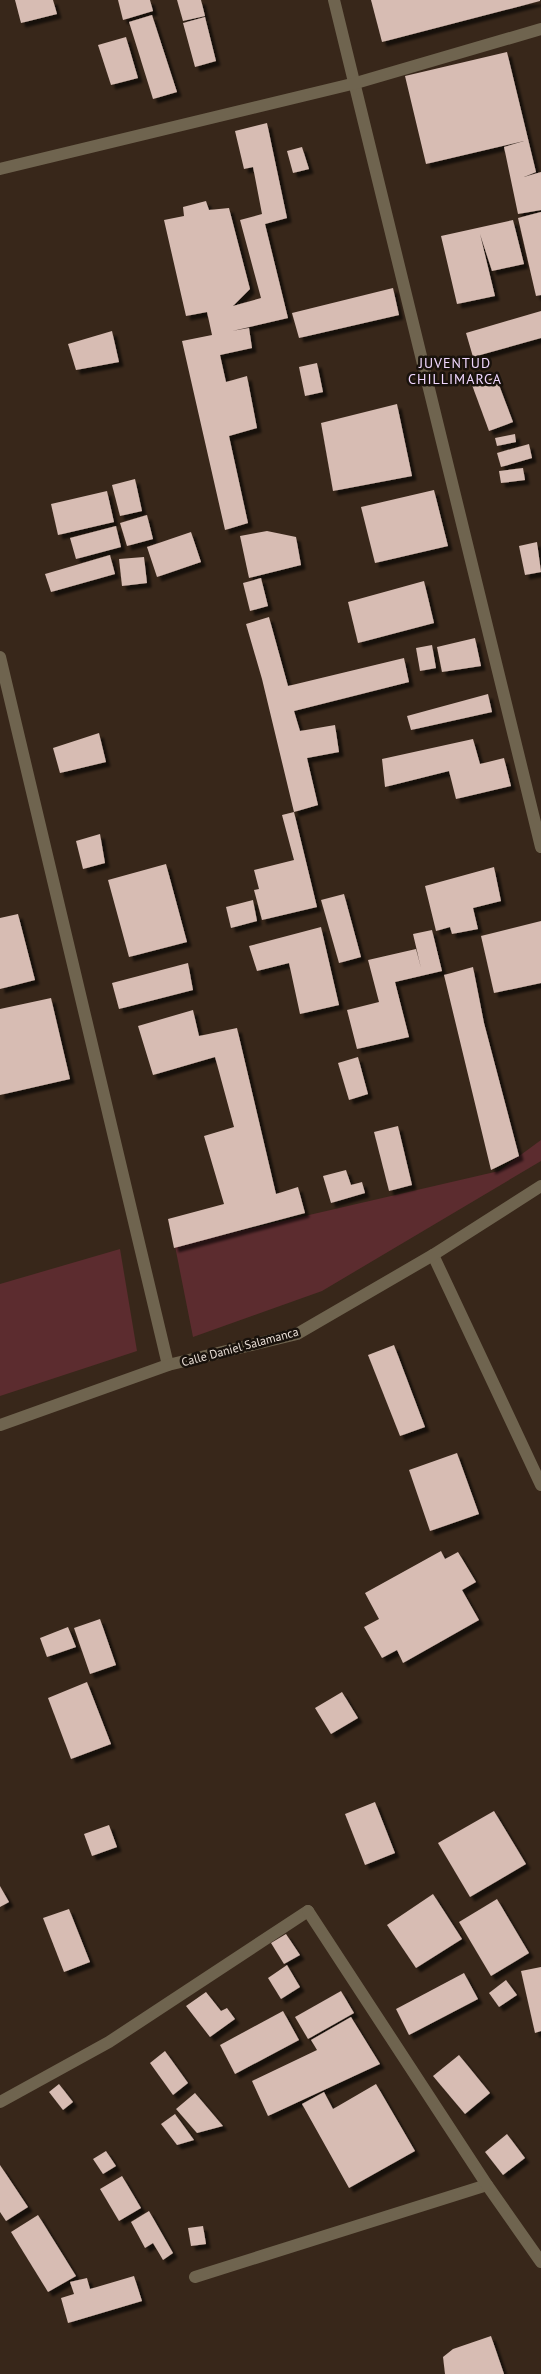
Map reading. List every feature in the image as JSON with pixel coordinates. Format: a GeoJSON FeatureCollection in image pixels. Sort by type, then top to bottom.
{"type":"FeatureCollection","features":[{"type":"Feature","properties":{"kind":"street"},"geometry":{"type":"LineString","coordinates":[[334,0],[356,83],[541,847]]}},
{"type":"Feature","properties":{"kind":"street"},"geometry":{"type":"LineString","coordinates":[[0,169],[356,83],[541,29]]}},
{"type":"Feature","properties":{"kind":"street"},"geometry":{"type":"LineString","coordinates":[[0,657],[168,1365]]}},
{"type":"Feature","properties":{"kind":"street","name":"Calle Daniel Salamanca"},"geometry":{"type":"LineString","coordinates":[[0,1426],[168,1365],[297,1334],[433,1255],[541,1186]]}},
{"type":"Feature","properties":{"kind":"street"},"geometry":{"type":"LineString","coordinates":[[433,1255],[541,1485]]}},
{"type":"Feature","properties":{"kind":"street"},"geometry":{"type":"LineString","coordinates":[[0,2102],[109,2042],[308,1912],[487,2185],[541,2262]]}},
{"type":"Feature","properties":{"kind":"street"},"geometry":{"type":"LineString","coordinates":[[195,2277],[487,2185]]}},
{"type":"Feature","properties":{"kind":"shaded area"},"geometry":{"type":"Polygon","coordinates":[[[541,1140],[541,1161],[322,1291],[193,1337],[175,1246],[499,1171],[541,1140]]]}},
{"type":"Feature","properties":{"kind":"shaded area"},"geometry":{"type":"Polygon","coordinates":[[[120,1249],[137,1351],[0,1396],[0,1284],[120,1249]]]}},
{"type":"Feature","properties":{"kind":"building"},"geometry":{"type":"Polygon","coordinates":[[[15,0],[53,0],[57,14],[21,23],[15,0]]]}},
{"type":"Feature","properties":{"kind":"building"},"geometry":{"type":"Polygon","coordinates":[[[118,0],[150,0],[153,11],[123,20],[118,0]]]}},
{"type":"Feature","properties":{"kind":"building"},"geometry":{"type":"Polygon","coordinates":[[[177,0],[201,0],[205,16],[183,21],[177,0]]]}},
{"type":"Feature","properties":{"kind":"building"},"geometry":{"type":"Polygon","coordinates":[[[371,0],[540,0],[540,1],[382,42],[371,0]]]}},
{"type":"Feature","properties":{"kind":"building"},"geometry":{"type":"Polygon","coordinates":[[[152,15],[177,92],[153,99],[129,22],[152,15]]]}},
{"type":"Feature","properties":{"kind":"building"},"geometry":{"type":"Polygon","coordinates":[[[205,17],[216,61],[195,67],[183,23],[205,17]]]}},
{"type":"Feature","properties":{"kind":"building"},"geometry":{"type":"Polygon","coordinates":[[[126,37],[138,78],[111,85],[98,45],[126,37]]]}},
{"type":"Feature","properties":{"kind":"building"},"geometry":{"type":"Polygon","coordinates":[[[507,52],[536,172],[524,177],[541,172],[541,210],[518,214],[504,147],[524,141],[426,164],[405,76],[507,52]]]}},
{"type":"Feature","properties":{"kind":"building"},"geometry":{"type":"Polygon","coordinates":[[[267,123],[287,218],[265,224],[288,318],[232,331],[249,328],[252,348],[220,355],[226,382],[247,376],[257,428],[229,436],[248,523],[225,530],[182,341],[212,335],[207,312],[186,316],[164,220],[184,216],[183,207],[206,201],[209,210],[229,208],[250,289],[233,306],[261,298],[240,220],[262,214],[253,167],[244,169],[235,131],[267,123]]]}},
{"type":"Feature","properties":{"kind":"building"},"geometry":{"type":"Polygon","coordinates":[[[302,147],[309,169],[293,173],[287,151],[302,147]]]}},
{"type":"Feature","properties":{"kind":"building"},"geometry":{"type":"Polygon","coordinates":[[[541,212],[541,295],[536,296],[518,218],[541,212]]]}},
{"type":"Feature","properties":{"kind":"building"},"geometry":{"type":"Polygon","coordinates":[[[513,220],[524,264],[492,271],[480,234],[495,296],[457,304],[441,236],[513,220]]]}},
{"type":"Feature","properties":{"kind":"building"},"geometry":{"type":"Polygon","coordinates":[[[393,288],[399,315],[299,338],[292,313],[393,288]]]}},
{"type":"Feature","properties":{"kind":"building"},"geometry":{"type":"Polygon","coordinates":[[[541,311],[541,338],[473,357],[466,333],[541,311]]]}},
{"type":"Feature","properties":{"kind":"building"},"geometry":{"type":"Polygon","coordinates":[[[112,331],[119,362],[76,370],[68,344],[112,331]]]}},
{"type":"Feature","properties":{"kind":"building"},"geometry":{"type":"Polygon","coordinates":[[[317,363],[323,392],[305,396],[299,367],[317,363]]]}},
{"type":"Feature","properties":{"kind":"building"},"geometry":{"type":"Polygon","coordinates":[[[496,377],[513,422],[489,431],[472,385],[496,377]]]}},
{"type":"Feature","properties":{"kind":"building"},"geometry":{"type":"Polygon","coordinates":[[[397,404],[412,476],[333,491],[321,423],[397,404]]]}},
{"type":"Feature","properties":{"kind":"building"},"geometry":{"type":"Polygon","coordinates":[[[515,434],[516,442],[497,446],[495,438],[515,434]]]}},
{"type":"Feature","properties":{"kind":"building"},"geometry":{"type":"Polygon","coordinates":[[[529,444],[532,458],[501,467],[497,453],[529,444]]]}},
{"type":"Feature","properties":{"kind":"building"},"geometry":{"type":"Polygon","coordinates":[[[523,468],[525,480],[501,483],[499,471],[523,468]]]}},
{"type":"Feature","properties":{"kind":"building"},"geometry":{"type":"Polygon","coordinates":[[[135,479],[142,511],[120,516],[112,485],[135,479]]]}},
{"type":"Feature","properties":{"kind":"building"},"geometry":{"type":"Polygon","coordinates":[[[434,490],[448,546],[375,563],[361,507],[434,490]]]}},
{"type":"Feature","properties":{"kind":"building"},"geometry":{"type":"Polygon","coordinates":[[[107,491],[114,522],[58,535],[51,504],[107,491]]]}},
{"type":"Feature","properties":{"kind":"building"},"geometry":{"type":"Polygon","coordinates":[[[147,515],[153,539],[127,546],[120,523],[147,515]]]}},
{"type":"Feature","properties":{"kind":"building"},"geometry":{"type":"Polygon","coordinates":[[[116,526],[121,547],[76,559],[70,538],[116,526]]]}},
{"type":"Feature","properties":{"kind":"building"},"geometry":{"type":"Polygon","coordinates":[[[267,531],[296,537],[301,565],[249,578],[240,536],[267,531]]]}},
{"type":"Feature","properties":{"kind":"building"},"geometry":{"type":"Polygon","coordinates":[[[191,532],[201,562],[157,577],[147,547],[191,532]]]}},
{"type":"Feature","properties":{"kind":"building"},"geometry":{"type":"Polygon","coordinates":[[[537,542],[541,572],[525,575],[519,546],[537,542]]]}},
{"type":"Feature","properties":{"kind":"building"},"geometry":{"type":"Polygon","coordinates":[[[110,555],[115,574],[51,592],[45,574],[110,555]]]}},
{"type":"Feature","properties":{"kind":"building"},"geometry":{"type":"Polygon","coordinates":[[[144,557],[147,583],[122,586],[119,559],[144,557]]]}},
{"type":"Feature","properties":{"kind":"building"},"geometry":{"type":"Polygon","coordinates":[[[261,578],[268,606],[250,611],[243,583],[261,578]]]}},
{"type":"Feature","properties":{"kind":"building"},"geometry":{"type":"Polygon","coordinates":[[[424,581],[434,623],[358,643],[348,602],[424,581]]]}},
{"type":"Feature","properties":{"kind":"building"},"geometry":{"type":"Polygon","coordinates":[[[269,617],[288,686],[404,658],[409,682],[294,711],[300,731],[335,725],[339,752],[307,758],[318,805],[294,812],[262,679],[246,624],[269,617]]]}},
{"type":"Feature","properties":{"kind":"building"},"geometry":{"type":"Polygon","coordinates":[[[475,638],[481,666],[442,672],[437,647],[475,638]]]}},
{"type":"Feature","properties":{"kind":"building"},"geometry":{"type":"Polygon","coordinates":[[[432,645],[436,668],[420,671],[416,648],[432,645]]]}},
{"type":"Feature","properties":{"kind":"building"},"geometry":{"type":"Polygon","coordinates":[[[488,694],[492,712],[411,730],[407,716],[488,694]]]}},
{"type":"Feature","properties":{"kind":"building"},"geometry":{"type":"Polygon","coordinates":[[[99,733],[106,762],[60,773],[53,748],[99,733]]]}},
{"type":"Feature","properties":{"kind":"building"},"geometry":{"type":"Polygon","coordinates":[[[473,739],[480,764],[504,758],[511,786],[456,799],[449,771],[385,787],[382,759],[473,739]]]}},
{"type":"Feature","properties":{"kind":"building"},"geometry":{"type":"Polygon","coordinates":[[[294,812],[317,907],[262,920],[254,890],[259,889],[254,870],[294,860],[282,815],[294,812]]]}},
{"type":"Feature","properties":{"kind":"building"},"geometry":{"type":"Polygon","coordinates":[[[100,834],[105,863],[83,869],[76,841],[100,834]]]}},
{"type":"Feature","properties":{"kind":"building"},"geometry":{"type":"Polygon","coordinates":[[[166,864],[187,942],[129,957],[108,880],[166,864]]]}},
{"type":"Feature","properties":{"kind":"building"},"geometry":{"type":"Polygon","coordinates":[[[494,867],[501,901],[473,908],[478,929],[452,934],[450,927],[436,931],[425,886],[494,867]]]}},
{"type":"Feature","properties":{"kind":"building"},"geometry":{"type":"Polygon","coordinates":[[[344,894],[361,957],[339,963],[321,900],[344,894]]]}},
{"type":"Feature","properties":{"kind":"building"},"geometry":{"type":"Polygon","coordinates":[[[253,900],[257,921],[231,928],[226,907],[253,900]]]}},
{"type":"Feature","properties":{"kind":"building"},"geometry":{"type":"Polygon","coordinates":[[[18,914],[35,980],[0,989],[0,918],[18,914]]]}},
{"type":"Feature","properties":{"kind":"building"},"geometry":{"type":"Polygon","coordinates":[[[541,921],[541,983],[494,993],[481,936],[541,921]]]}},
{"type":"Feature","properties":{"kind":"building"},"geometry":{"type":"Polygon","coordinates":[[[321,927],[339,1005],[300,1014],[289,963],[257,971],[249,946],[321,927]]]}},
{"type":"Feature","properties":{"kind":"building"},"geometry":{"type":"Polygon","coordinates":[[[432,930],[442,971],[395,982],[409,1037],[357,1049],[347,1010],[379,1002],[368,960],[416,949],[421,968],[413,934],[432,930]]]}},
{"type":"Feature","properties":{"kind":"building"},"geometry":{"type":"Polygon","coordinates":[[[188,963],[193,990],[119,1009],[112,983],[188,963]]]}},
{"type":"Feature","properties":{"kind":"building"},"geometry":{"type":"Polygon","coordinates":[[[473,967],[484,1023],[519,1156],[491,1170],[444,975],[473,967]]]}},
{"type":"Feature","properties":{"kind":"building"},"geometry":{"type":"Polygon","coordinates":[[[51,998],[70,1079],[0,1095],[0,1009],[51,998]]]}},
{"type":"Feature","properties":{"kind":"building"},"geometry":{"type":"Polygon","coordinates":[[[193,1010],[199,1036],[237,1028],[276,1194],[298,1187],[305,1213],[174,1248],[168,1219],[224,1204],[204,1136],[234,1127],[215,1057],[153,1075],[138,1026],[193,1010]]]}},
{"type":"Feature","properties":{"kind":"building"},"geometry":{"type":"Polygon","coordinates":[[[358,1057],[368,1094],[349,1100],[338,1063],[358,1057]]]}},
{"type":"Feature","properties":{"kind":"building"},"geometry":{"type":"Polygon","coordinates":[[[398,1126],[412,1185],[389,1191],[374,1132],[398,1126]]]}},
{"type":"Feature","properties":{"kind":"building"},"geometry":{"type":"Polygon","coordinates":[[[346,1170],[351,1185],[362,1182],[365,1193],[331,1203],[323,1176],[346,1170]]]}},
{"type":"Feature","properties":{"kind":"building"},"geometry":{"type":"Polygon","coordinates":[[[394,1345],[425,1427],[400,1436],[368,1355],[394,1345]]]}},
{"type":"Feature","properties":{"kind":"building"},"geometry":{"type":"Polygon","coordinates":[[[457,1453],[479,1514],[430,1531],[409,1470],[457,1453]]]}},
{"type":"Feature","properties":{"kind":"building"},"geometry":{"type":"Polygon","coordinates":[[[441,1551],[445,1559],[458,1552],[476,1582],[462,1590],[479,1620],[403,1663],[397,1650],[382,1658],[364,1627],[379,1619],[365,1593],[441,1551]]]}},
{"type":"Feature","properties":{"kind":"building"},"geometry":{"type":"Polygon","coordinates":[[[100,1619],[116,1665],[90,1674],[74,1628],[100,1619]]]}},
{"type":"Feature","properties":{"kind":"building"},"geometry":{"type":"Polygon","coordinates":[[[68,1627],[76,1647],[47,1657],[40,1638],[68,1627]]]}},
{"type":"Feature","properties":{"kind":"building"},"geometry":{"type":"Polygon","coordinates":[[[87,1682],[111,1744],[71,1759],[48,1698],[87,1682]]]}},
{"type":"Feature","properties":{"kind":"building"},"geometry":{"type":"Polygon","coordinates":[[[342,1692],[358,1718],[331,1734],[315,1708],[342,1692]]]}},
{"type":"Feature","properties":{"kind":"building"},"geometry":{"type":"Polygon","coordinates":[[[375,1802],[395,1853],[365,1865],[345,1814],[375,1802]]]}},
{"type":"Feature","properties":{"kind":"building"},"geometry":{"type":"Polygon","coordinates":[[[494,1811],[526,1864],[470,1897],[438,1843],[494,1811]]]}},
{"type":"Feature","properties":{"kind":"building"},"geometry":{"type":"Polygon","coordinates":[[[109,1825],[117,1847],[92,1856],[84,1834],[109,1825]]]}},
{"type":"Feature","properties":{"kind":"building"},"geometry":{"type":"Polygon","coordinates":[[[0,1886],[9,1902],[0,1907],[0,1886]]]}},
{"type":"Feature","properties":{"kind":"building"},"geometry":{"type":"Polygon","coordinates":[[[433,1894],[462,1939],[416,1968],[387,1925],[433,1894]]]}},
{"type":"Feature","properties":{"kind":"building"},"geometry":{"type":"Polygon","coordinates":[[[497,1899],[529,1953],[491,1976],[459,1922],[497,1899]]]}},
{"type":"Feature","properties":{"kind":"building"},"geometry":{"type":"Polygon","coordinates":[[[69,1909],[90,1962],[64,1972],[43,1918],[69,1909]]]}},
{"type":"Feature","properties":{"kind":"building"},"geometry":{"type":"Polygon","coordinates":[[[286,1934],[300,1955],[284,1964],[271,1943],[286,1934]]]}},
{"type":"Feature","properties":{"kind":"building"},"geometry":{"type":"Polygon","coordinates":[[[287,1965],[300,1987],[281,1999],[268,1978],[287,1965]]]}},
{"type":"Feature","properties":{"kind":"building"},"geometry":{"type":"Polygon","coordinates":[[[541,1967],[541,2031],[535,2033],[521,1971],[541,1967]]]}},
{"type":"Feature","properties":{"kind":"building"},"geometry":{"type":"Polygon","coordinates":[[[464,1973],[478,1999],[409,2035],[396,2009],[464,1973]]]}},
{"type":"Feature","properties":{"kind":"building"},"geometry":{"type":"Polygon","coordinates":[[[506,1980],[517,1995],[499,2007],[489,1993],[506,1980]]]}},
{"type":"Feature","properties":{"kind":"building"},"geometry":{"type":"Polygon","coordinates":[[[341,1991],[354,2013],[308,2039],[295,2017],[341,1991]]]}},
{"type":"Feature","properties":{"kind":"building"},"geometry":{"type":"Polygon","coordinates":[[[206,1992],[221,2011],[227,2008],[235,2019],[210,2037],[186,2006],[206,1992]]]}},
{"type":"Feature","properties":{"kind":"building"},"geometry":{"type":"Polygon","coordinates":[[[283,2011],[299,2040],[235,2074],[220,2045],[283,2011]]]}},
{"type":"Feature","properties":{"kind":"building"},"geometry":{"type":"Polygon","coordinates":[[[351,2017],[380,2064],[268,2116],[252,2081],[317,2050],[311,2040],[351,2017]]]}},
{"type":"Feature","properties":{"kind":"building"},"geometry":{"type":"Polygon","coordinates":[[[165,2051],[188,2083],[173,2095],[150,2063],[165,2051]]]}},
{"type":"Feature","properties":{"kind":"building"},"geometry":{"type":"Polygon","coordinates":[[[459,2055],[490,2093],[465,2114],[433,2076],[459,2055]]]}},
{"type":"Feature","properties":{"kind":"building"},"geometry":{"type":"Polygon","coordinates":[[[59,2084],[73,2102],[63,2110],[49,2092],[59,2084]]]}},
{"type":"Feature","properties":{"kind":"building"},"geometry":{"type":"Polygon","coordinates":[[[376,2084],[415,2151],[349,2188],[302,2104],[324,2092],[333,2109],[376,2084]]]}},
{"type":"Feature","properties":{"kind":"building"},"geometry":{"type":"Polygon","coordinates":[[[195,2093],[223,2126],[197,2133],[176,2109],[195,2093]]]}},
{"type":"Feature","properties":{"kind":"building"},"geometry":{"type":"Polygon","coordinates":[[[175,2114],[194,2140],[177,2145],[161,2124],[175,2114]]]}},
{"type":"Feature","properties":{"kind":"building"},"geometry":{"type":"Polygon","coordinates":[[[507,2134],[525,2158],[503,2175],[485,2152],[507,2134]]]}},
{"type":"Feature","properties":{"kind":"building"},"geometry":{"type":"Polygon","coordinates":[[[106,2151],[116,2166],[103,2174],[93,2159],[106,2151]]]}},
{"type":"Feature","properties":{"kind":"building"},"geometry":{"type":"Polygon","coordinates":[[[0,2165],[28,2207],[6,2221],[0,2212],[0,2165]]]}},
{"type":"Feature","properties":{"kind":"building"},"geometry":{"type":"Polygon","coordinates":[[[122,2176],[141,2208],[119,2221],[100,2189],[122,2176]]]}},
{"type":"Feature","properties":{"kind":"building"},"geometry":{"type":"Polygon","coordinates":[[[149,2211],[173,2253],[163,2260],[153,2243],[145,2248],[131,2222],[149,2211]]]}},
{"type":"Feature","properties":{"kind":"building"},"geometry":{"type":"Polygon","coordinates":[[[38,2215],[76,2276],[48,2292],[11,2232],[38,2215]]]}},
{"type":"Feature","properties":{"kind":"building"},"geometry":{"type":"Polygon","coordinates":[[[203,2226],[206,2244],[191,2246],[188,2228],[203,2226]]]}},
{"type":"Feature","properties":{"kind":"building"},"geometry":{"type":"Polygon","coordinates":[[[134,2276],[142,2301],[68,2323],[61,2298],[74,2294],[70,2282],[87,2278],[90,2289],[134,2276]]]}},
{"type":"Feature","properties":{"kind":"building"},"geometry":{"type":"Polygon","coordinates":[[[491,2336],[504,2374],[445,2374],[443,2357],[453,2349],[491,2336]]]}},
{"type":"Feature","properties":{"kind":"district","name":"JUVENTUD CHILLIMARCA"},"geometry":{"type":"Point","coordinates":[455,372]}}]}
